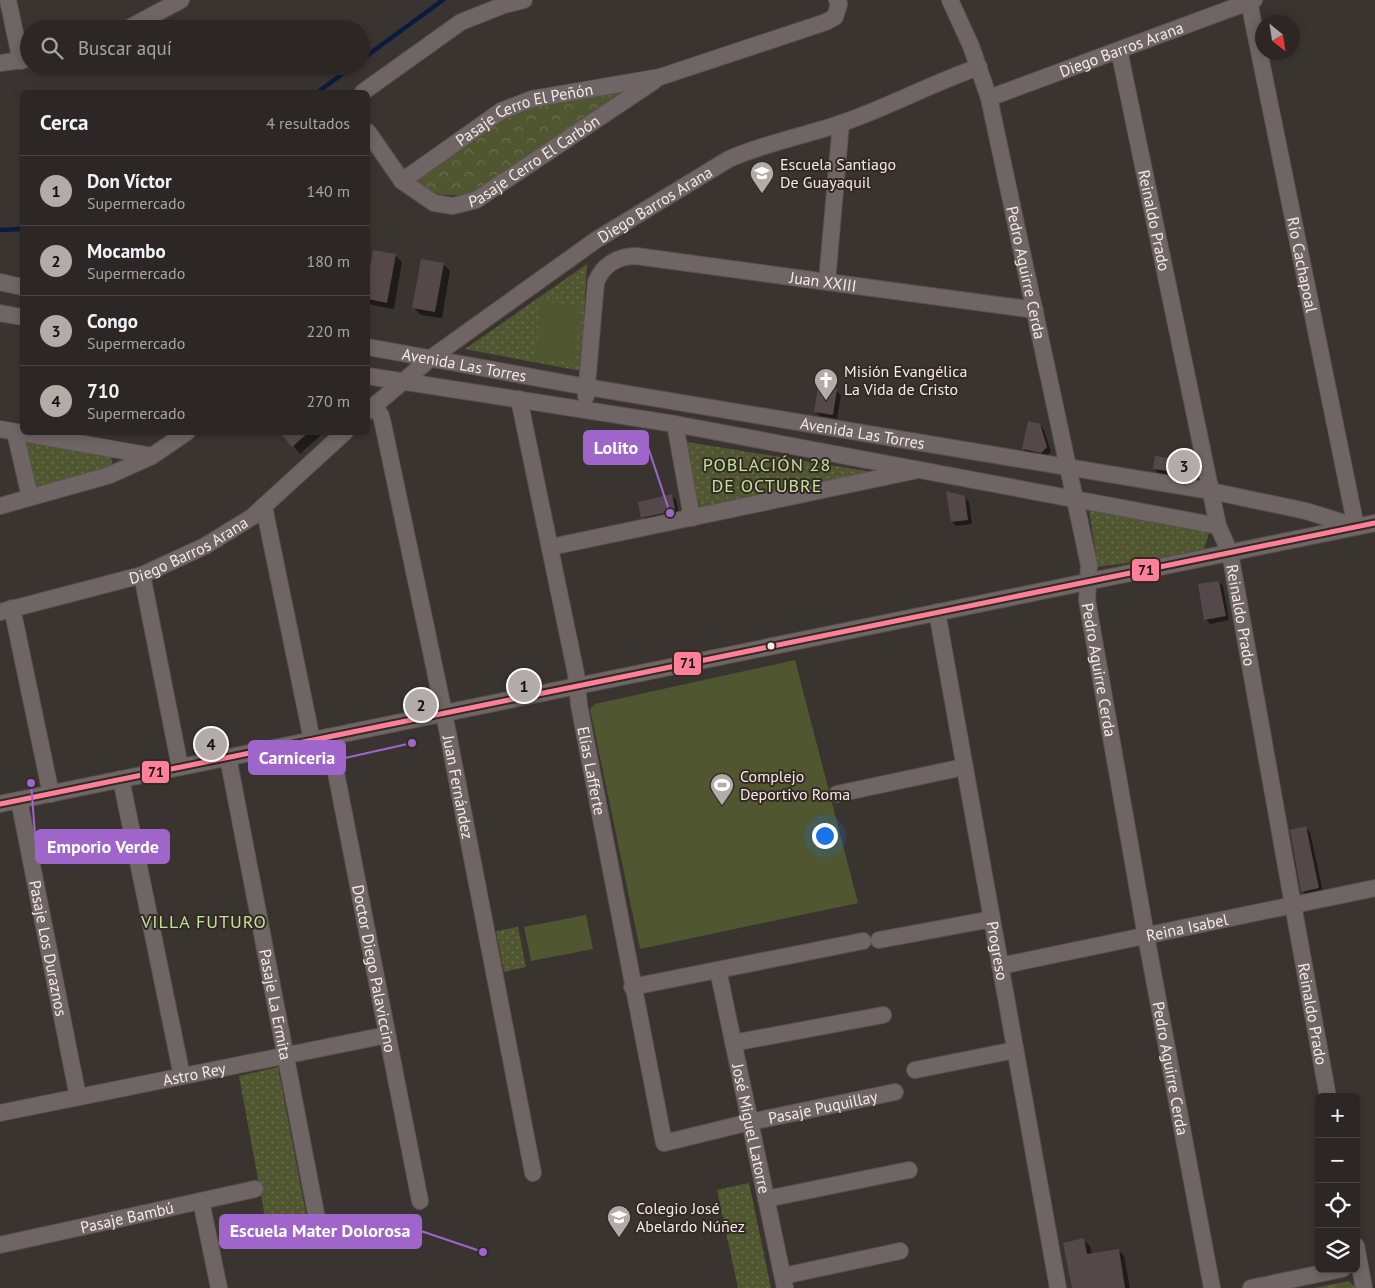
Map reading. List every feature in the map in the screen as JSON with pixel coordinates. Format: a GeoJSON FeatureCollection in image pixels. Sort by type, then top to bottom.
{"type":"FeatureCollection","features":[{"type":"Feature","properties":{"kind":"street"},"geometry":{"type":"LineString","coordinates":[[8,0],[20,42]]}},
{"type":"Feature","properties":{"kind":"street"},"geometry":{"type":"LineString","coordinates":[[143,20],[180,0]]}},
{"type":"Feature","properties":{"kind":"street"},"geometry":{"type":"LineString","coordinates":[[366,90],[461,22],[504,5],[524,0]]}},
{"type":"Feature","properties":{"kind":"street"},"geometry":{"type":"LineString","coordinates":[[660,77],[826,22],[835,17],[839,4],[837,0]]}},
{"type":"Feature","properties":{"kind":"street","name":"Pedro Aguirre Cerda"},"geometry":{"type":"LineString","coordinates":[[950,0],[979,67],[989,98],[1076,500],[1089,565],[1087,600],[1146,936],[1212,1288]]}},
{"type":"Feature","properties":{"kind":"street","name":"Diego Barros Arana"},"geometry":{"type":"LineString","coordinates":[[989,98],[1251,1]]}},
{"type":"Feature","properties":{"kind":"street","name":"Río Cachapoal"},"geometry":{"type":"LineString","coordinates":[[1251,1],[1356,527]]}},
{"type":"Feature","properties":{"kind":"street","name":"Reinaldo Prado"},"geometry":{"type":"LineString","coordinates":[[1119,50],[1218,526],[1230,553],[1327,1093]]}},
{"type":"Feature","properties":{"kind":"street"},"geometry":{"type":"LineString","coordinates":[[0,62],[20,60]]}},
{"type":"Feature","properties":{"kind":"street","name":"Diego Barros Arana"},"geometry":{"type":"LineString","coordinates":[[371,408],[431,358],[596,240],[729,159],[748,150],[841,123],[888,105],[933,84],[979,67]]}},
{"type":"Feature","properties":{"kind":"street","name":"Pasaje Cerro El Peñón"},"geometry":{"type":"LineString","coordinates":[[402,181],[501,111],[532,99],[660,77]]}},
{"type":"Feature","properties":{"kind":"street","name":"Pasaje Cerro El Carbón"},"geometry":{"type":"LineString","coordinates":[[402,181],[434,203],[453,206],[476,200],[660,77]]}},
{"type":"Feature","properties":{"kind":"street"},"geometry":{"type":"LineString","coordinates":[[827,281],[841,123]]}},
{"type":"Feature","properties":{"kind":"street"},"geometry":{"type":"LineString","coordinates":[[370,135],[402,181]]}},
{"type":"Feature","properties":{"kind":"street","name":"Juan XXIII"},"geometry":{"type":"LineString","coordinates":[[587,387],[596,282],[602,271],[624,257],[636,256],[1035,310]]}},
{"type":"Feature","properties":{"kind":"street"},"geometry":{"type":"LineString","coordinates":[[0,282],[20,286]]}},
{"type":"Feature","properties":{"kind":"street"},"geometry":{"type":"LineString","coordinates":[[2,314],[13,312],[20,305]]}},
{"type":"Feature","properties":{"kind":"street"},"geometry":{"type":"LineString","coordinates":[[2,314],[20,317]]}},
{"type":"Feature","properties":{"kind":"street","name":"Avenida Las Torres"},"geometry":{"type":"LineString","coordinates":[[370,347],[587,387],[1211,492],[1306,511],[1356,527]]}},
{"type":"Feature","properties":{"kind":"street","name":"Avenida Las Torres"},"geometry":{"type":"LineString","coordinates":[[370,376],[674,424],[1218,526]]}},
{"type":"Feature","properties":{"kind":"street"},"geometry":{"type":"LineString","coordinates":[[585,410],[587,387]]}},
{"type":"Feature","properties":{"kind":"street","name":"Elías Lafferte"},"geometry":{"type":"LineString","coordinates":[[519,399],[576,674],[579,705],[632,987],[664,1143]]}},
{"type":"Feature","properties":{"kind":"street","name":"Juan Fernández"},"geometry":{"type":"LineString","coordinates":[[371,408],[381,416],[385,431],[444,713],[533,1173]]}},
{"type":"Feature","properties":{"kind":"street"},"geometry":{"type":"LineString","coordinates":[[674,424],[692,518]]}},
{"type":"Feature","properties":{"kind":"street"},"geometry":{"type":"LineString","coordinates":[[8,430],[30,497]]}},
{"type":"Feature","properties":{"kind":"street"},"geometry":{"type":"LineString","coordinates":[[57,435],[96,439],[152,456]]}},
{"type":"Feature","properties":{"kind":"street"},"geometry":{"type":"LineString","coordinates":[[0,506],[110,475],[152,456],[183,435]]}},
{"type":"Feature","properties":{"kind":"street","name":"Diego Barros Arana"},"geometry":{"type":"LineString","coordinates":[[6,610],[142,575],[205,546],[226,535],[264,506],[341,435]]}},
{"type":"Feature","properties":{"kind":"street"},"geometry":{"type":"LineString","coordinates":[[551,547],[920,470]]}},
{"type":"Feature","properties":{"kind":"street"},"geometry":{"type":"LineString","coordinates":[[264,506],[312,740]]}},
{"type":"Feature","properties":{"kind":"street"},"geometry":{"type":"LineString","coordinates":[[0,804],[1375,524]]}},
{"type":"Feature","properties":{"kind":"street"},"geometry":{"type":"LineString","coordinates":[[142,575],[180,767]]}},
{"type":"Feature","properties":{"kind":"street"},"geometry":{"type":"LineString","coordinates":[[6,610],[51,794]]}},
{"type":"Feature","properties":{"kind":"street","name":"Progreso"},"geometry":{"type":"LineString","coordinates":[[937,612],[1058,1288]]}},
{"type":"Feature","properties":{"kind":"street","name":"Doctor Diego Palaviccino"},"geometry":{"type":"LineString","coordinates":[[329,736],[420,1201]]}},
{"type":"Feature","properties":{"kind":"street","name":"Pasaje La Ermita"},"geometry":{"type":"LineString","coordinates":[[228,757],[318,1224]]}},
{"type":"Feature","properties":{"kind":"street"},"geometry":{"type":"LineString","coordinates":[[837,794],[964,767]]}},
{"type":"Feature","properties":{"kind":"street"},"geometry":{"type":"LineString","coordinates":[[122,779],[182,1076]]}},
{"type":"Feature","properties":{"kind":"street","name":"Pasaje Los Duraznos"},"geometry":{"type":"LineString","coordinates":[[19,800],[78,1097]]}},
{"type":"Feature","properties":{"kind":"street","name":"Reina Isabel"},"geometry":{"type":"LineString","coordinates":[[1000,966],[1375,888]]}},
{"type":"Feature","properties":{"kind":"street"},"geometry":{"type":"LineString","coordinates":[[632,987],[992,920]]}},
{"type":"Feature","properties":{"kind":"street","name":"José Miguel Latorre"},"geometry":{"type":"LineString","coordinates":[[718,970],[784,1282]]}},
{"type":"Feature","properties":{"kind":"street"},"geometry":{"type":"LineString","coordinates":[[733,1043],[883,1015]]}},
{"type":"Feature","properties":{"kind":"street","name":"Astro Rey"},"geometry":{"type":"LineString","coordinates":[[0,1113],[387,1034]]}},
{"type":"Feature","properties":{"kind":"street"},"geometry":{"type":"LineString","coordinates":[[915,1070],[1015,1050]]}},
{"type":"Feature","properties":{"kind":"street","name":"Pasaje Puquillay"},"geometry":{"type":"LineString","coordinates":[[664,1143],[750,1122],[896,1092]]}},
{"type":"Feature","properties":{"kind":"street"},"geometry":{"type":"LineString","coordinates":[[766,1199],[909,1170]]}},
{"type":"Feature","properties":{"kind":"street","name":"Pasaje Bambú"},"geometry":{"type":"LineString","coordinates":[[0,1245],[255,1189]]}},
{"type":"Feature","properties":{"kind":"street"},"geometry":{"type":"LineString","coordinates":[[201,1201],[219,1288]]}},
{"type":"Feature","properties":{"kind":"street"},"geometry":{"type":"LineString","coordinates":[[784,1282],[900,1251]]}},
{"type":"Feature","properties":{"kind":"street"},"geometry":{"type":"LineString","coordinates":[[1364,1265],[1364,1288]]}},
{"type":"Feature","properties":{"kind":"street"},"geometry":{"type":"LineString","coordinates":[[1251,1288],[1323,1273]]}},
{"type":"Feature","properties":{"kind":"green space"},"geometry":{"type":"Polygon","coordinates":[[[641,83],[471,196],[433,194],[412,178],[504,114],[641,83]]]}},
{"type":"Feature","properties":{"kind":"green space"},"geometry":{"type":"Polygon","coordinates":[[[587,264],[581,371],[465,349],[587,264]]]}},
{"type":"Feature","properties":{"kind":"green space"},"geometry":{"type":"Polygon","coordinates":[[[542,301],[581,306],[574,363],[535,359],[542,301]]]}},
{"type":"Feature","properties":{"kind":"green space"},"geometry":{"type":"Polygon","coordinates":[[[24,440],[111,456],[113,468],[37,489],[24,440]]]}},
{"type":"Feature","properties":{"kind":"green space"},"geometry":{"type":"Polygon","coordinates":[[[681,441],[879,473],[701,510],[681,441]]]}},
{"type":"Feature","properties":{"kind":"green space"},"geometry":{"type":"Polygon","coordinates":[[[1089,510],[1209,533],[1203,552],[1098,567],[1089,510]]]}},
{"type":"Feature","properties":{"kind":"green space","name":"Complejo Deportivo Roma"},"geometry":{"type":"Polygon","coordinates":[[[795,660],[858,903],[640,949],[590,709],[595,704],[795,660]]]}},
{"type":"Feature","properties":{"kind":"green space"},"geometry":{"type":"Polygon","coordinates":[[[586,915],[593,949],[531,961],[524,927],[586,915]]]}},
{"type":"Feature","properties":{"kind":"green space"},"geometry":{"type":"Polygon","coordinates":[[[518,927],[526,967],[504,972],[496,931],[518,927]]]}},
{"type":"Feature","properties":{"kind":"green space"},"geometry":{"type":"Polygon","coordinates":[[[278,1067],[309,1230],[269,1239],[239,1076],[278,1067]]]}},
{"type":"Feature","properties":{"kind":"green space"},"geometry":{"type":"Polygon","coordinates":[[[749,1183],[771,1288],[738,1288],[717,1190],[749,1183]]]}},
{"type":"Feature","properties":{"kind":"green space"},"geometry":{"type":"Polygon","coordinates":[[[1349,1281],[1356,1288],[1314,1288],[1349,1281]]]}},
{"type":"Feature","properties":{"kind":"building"},"geometry":{"type":"Polygon","coordinates":[[[373,250],[396,254],[387,303],[370,299],[370,268],[373,250]]]}},
{"type":"Feature","properties":{"kind":"building"},"geometry":{"type":"Polygon","coordinates":[[[421,259],[444,263],[435,312],[412,308],[421,259]]]}},
{"type":"Feature","properties":{"kind":"building","name":"Misión Evangélica La Vida de Cristo"},"geometry":{"type":"Polygon","coordinates":[[[818,387],[837,389],[833,415],[814,412],[818,387]]]}},
{"type":"Feature","properties":{"kind":"building"},"geometry":{"type":"Polygon","coordinates":[[[1028,421],[1040,424],[1047,447],[1041,453],[1022,449],[1028,421]]]}},
{"type":"Feature","properties":{"kind":"building"},"geometry":{"type":"Polygon","coordinates":[[[282,435],[306,435],[292,447],[282,435]]]}},
{"type":"Feature","properties":{"kind":"building"},"geometry":{"type":"Polygon","coordinates":[[[1155,456],[1184,460],[1189,474],[1153,469],[1155,456]]]}},
{"type":"Feature","properties":{"kind":"building"},"geometry":{"type":"Polygon","coordinates":[[[946,491],[965,496],[968,520],[951,522],[946,491]]]}},
{"type":"Feature","properties":{"kind":"building"},"geometry":{"type":"Polygon","coordinates":[[[672,494],[674,511],[641,518],[638,502],[672,494]]]}},
{"type":"Feature","properties":{"kind":"building"},"geometry":{"type":"Polygon","coordinates":[[[1219,581],[1226,616],[1204,620],[1198,584],[1219,581]]]}},
{"type":"Feature","properties":{"kind":"building"},"geometry":{"type":"Polygon","coordinates":[[[1306,826],[1319,888],[1301,892],[1290,830],[1306,826]]]}},
{"type":"Feature","properties":{"kind":"building"},"geometry":{"type":"Polygon","coordinates":[[[1084,1238],[1087,1254],[1119,1249],[1125,1288],[1072,1288],[1063,1243],[1084,1238]]]}},
{"type":"Feature","properties":{"kind":"waterway"},"geometry":{"type":"LineString","coordinates":[[370,53],[443,0]]}},
{"type":"Feature","properties":{"kind":"waterway"},"geometry":{"type":"LineString","coordinates":[[321,90],[341,75]]}},
{"type":"Feature","properties":{"kind":"waterway"},"geometry":{"type":"LineString","coordinates":[[0,230],[20,229]]}},
{"type":"Feature","properties":{"kind":"transit line","name":"71"},"geometry":{"type":"LineString","coordinates":[[0,804],[1375,523]]}},
{"type":"Feature","properties":{"kind":"place","name":"Escuela Santiago De Guayaquil"},"geometry":{"type":"Point","coordinates":[762,194]}},
{"type":"Feature","properties":{"kind":"place","name":"Misión Evangélica La Vida de Cristo"},"geometry":{"type":"Point","coordinates":[826,401]}},
{"type":"Feature","properties":{"kind":"place","name":"Congo"},"geometry":{"type":"Point","coordinates":[1184,466]}},
{"type":"Feature","properties":{"kind":"place","name":"Lolito"},"geometry":{"type":"Point","coordinates":[670,513]}},
{"type":"Feature","properties":{"kind":"place","name":"Don Víctor"},"geometry":{"type":"Point","coordinates":[524,686]}},
{"type":"Feature","properties":{"kind":"place","name":"Mocambo"},"geometry":{"type":"Point","coordinates":[421,705]}},
{"type":"Feature","properties":{"kind":"place","name":"Carniceria"},"geometry":{"type":"Point","coordinates":[412,743]}},
{"type":"Feature","properties":{"kind":"place","name":"710"},"geometry":{"type":"Point","coordinates":[211,744]}},
{"type":"Feature","properties":{"kind":"place","name":"Emporio Verde"},"geometry":{"type":"Point","coordinates":[31,783]}},
{"type":"Feature","properties":{"kind":"place","name":"Complejo Deportivo Roma"},"geometry":{"type":"Point","coordinates":[722,806]}},
{"type":"Feature","properties":{"kind":"place","name":"Colegio José Abelardo Núñez"},"geometry":{"type":"Point","coordinates":[619,1238]}},
{"type":"Feature","properties":{"kind":"place","name":"Escuela Mater Dolorosa"},"geometry":{"type":"Point","coordinates":[483,1252]}},
{"type":"Feature","properties":{"kind":"district","name":"POBLACIÓN 28 DE OCTUBRE"},"geometry":{"type":"Point","coordinates":[767,474]}},
{"type":"Feature","properties":{"kind":"district","name":"VILLA FUTURO"},"geometry":{"type":"Point","coordinates":[204,921]}}]}
